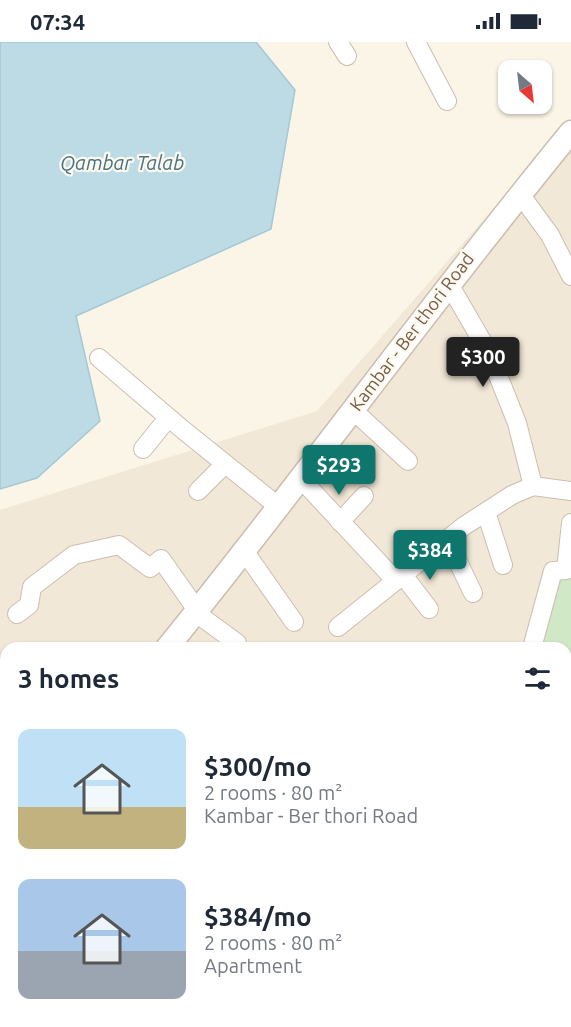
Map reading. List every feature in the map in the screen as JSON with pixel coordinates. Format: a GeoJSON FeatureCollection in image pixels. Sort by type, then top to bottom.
{"type":"FeatureCollection","features":[{"type":"Feature","properties":{"kind":"street"},"geometry":{"type":"LineString","coordinates":[[416,42],[447,101]]}},
{"type":"Feature","properties":{"kind":"street","name":"Kambar - Ber thori Road"},"geometry":{"type":"LineString","coordinates":[[172,642],[245,552],[449,284],[571,132]]}},
{"type":"Feature","properties":{"kind":"street"},"geometry":{"type":"LineString","coordinates":[[520,194],[550,235],[571,276]]}},
{"type":"Feature","properties":{"kind":"street"},"geometry":{"type":"LineString","coordinates":[[449,284],[489,353],[517,423],[533,486]]}},
{"type":"Feature","properties":{"kind":"street"},"geometry":{"type":"LineString","coordinates":[[99,358],[168,418],[279,507]]}},
{"type":"Feature","properties":{"kind":"street"},"geometry":{"type":"LineString","coordinates":[[353,410],[408,461]]}},
{"type":"Feature","properties":{"kind":"street"},"geometry":{"type":"LineString","coordinates":[[143,449],[168,418]]}},
{"type":"Feature","properties":{"kind":"street"},"geometry":{"type":"LineString","coordinates":[[198,491],[225,464]]}},
{"type":"Feature","properties":{"kind":"street"},"geometry":{"type":"LineString","coordinates":[[301,479],[340,522],[429,609]]}},
{"type":"Feature","properties":{"kind":"street"},"geometry":{"type":"LineString","coordinates":[[338,627],[447,538],[486,512],[533,486],[571,491]]}},
{"type":"Feature","properties":{"kind":"street"},"geometry":{"type":"LineString","coordinates":[[340,522],[364,496]]}},
{"type":"Feature","properties":{"kind":"street"},"geometry":{"type":"LineString","coordinates":[[486,512],[503,565]]}},
{"type":"Feature","properties":{"kind":"street"},"geometry":{"type":"LineString","coordinates":[[534,642],[553,571],[566,570],[571,523]]}},
{"type":"Feature","properties":{"kind":"street"},"geometry":{"type":"LineString","coordinates":[[447,538],[473,593]]}},
{"type":"Feature","properties":{"kind":"street"},"geometry":{"type":"LineString","coordinates":[[17,614],[29,605],[32,587],[74,555],[119,545],[150,568],[161,560],[196,612],[238,642]]}},
{"type":"Feature","properties":{"kind":"street"},"geometry":{"type":"LineString","coordinates":[[245,552],[294,622]]}},
{"type":"Feature","properties":{"kind":"shaded area"},"geometry":{"type":"Polygon","coordinates":[[[571,119],[571,642],[0,642],[0,510],[317,411],[571,119]]]}},
{"type":"Feature","properties":{"kind":"green space"},"geometry":{"type":"Polygon","coordinates":[[[571,558],[571,642],[539,642],[556,575],[571,558]]]}},
{"type":"Feature","properties":{"kind":"water","name":"Qambar Talab"},"geometry":{"type":"Polygon","coordinates":[[[0,42],[256,42],[295,90],[271,229],[76,316],[100,421],[37,478],[0,489],[0,42]]]}}]}
